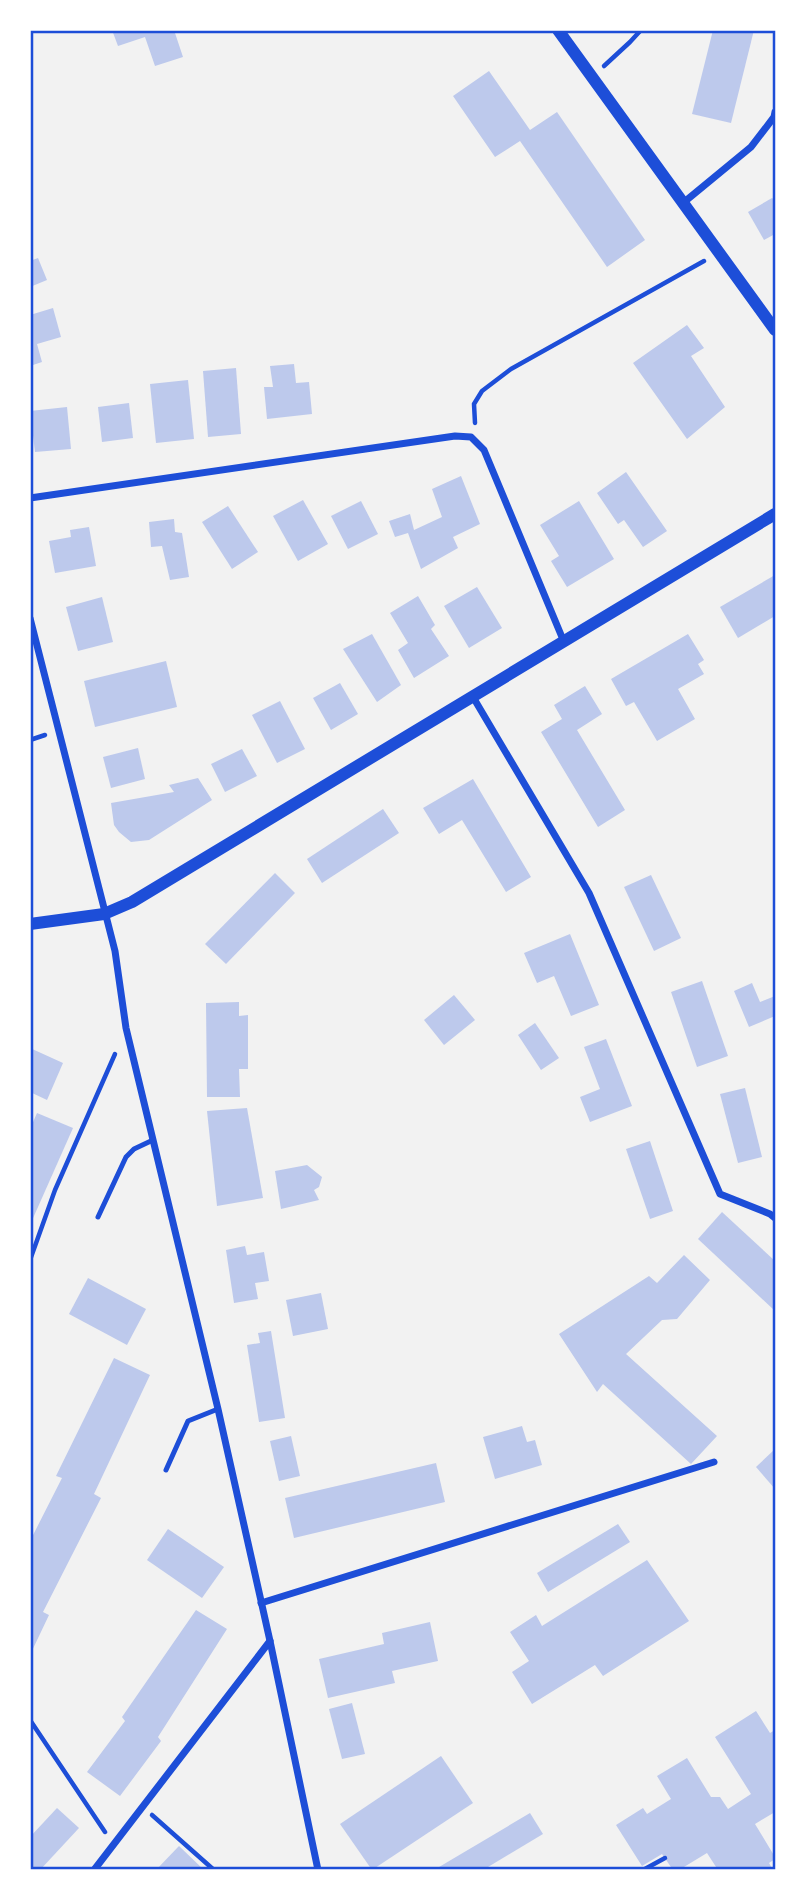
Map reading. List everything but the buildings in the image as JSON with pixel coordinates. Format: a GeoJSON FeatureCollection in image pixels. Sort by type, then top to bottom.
{"type":"FeatureCollection","features":[{"type":"Feature","properties":{"kind":"street"},"geometry":{"type":"LineString","coordinates":[[558,30],[775,330]]}},
{"type":"Feature","properties":{"kind":"street"},"geometry":{"type":"LineString","coordinates":[[684,203],[751,147],[775,112]]}},
{"type":"Feature","properties":{"kind":"street"},"geometry":{"type":"LineString","coordinates":[[30,498],[455,436],[471,437],[484,450],[564,642]]}},
{"type":"Feature","properties":{"kind":"street"},"geometry":{"type":"LineString","coordinates":[[30,924],[104,914],[132,902],[775,514]]}},
{"type":"Feature","properties":{"kind":"street"},"geometry":{"type":"LineString","coordinates":[[30,618],[115,951],[126,1028],[218,1409],[318,1870]]}},
{"type":"Feature","properties":{"kind":"street"},"geometry":{"type":"LineString","coordinates":[[473,697],[589,893],[720,1194],[775,1218]]}},
{"type":"Feature","properties":{"kind":"street"},"geometry":{"type":"LineString","coordinates":[[261,1603],[715,1462]]}},
{"type":"Feature","properties":{"kind":"street"},"geometry":{"type":"LineString","coordinates":[[94,1870],[270,1641]]}},
{"type":"Feature","properties":{"kind":"lane"},"geometry":{"type":"LineString","coordinates":[[98,1217],[126,1157],[134,1149],[153,1140]]}},
{"type":"Feature","properties":{"kind":"lane"},"geometry":{"type":"LineString","coordinates":[[166,1469],[188,1421],[218,1409]]}},
{"type":"Feature","properties":{"kind":"path"},"geometry":{"type":"LineString","coordinates":[[592,76],[630,43],[640,30]]}},
{"type":"Feature","properties":{"kind":"path"},"geometry":{"type":"LineString","coordinates":[[471,437],[476,418],[474,404],[482,391],[511,369],[720,253]]}},
{"type":"Feature","properties":{"kind":"path"},"geometry":{"type":"LineString","coordinates":[[30,1260],[55,1190],[126,1028]]}},
{"type":"Feature","properties":{"kind":"path"},"geometry":{"type":"LineString","coordinates":[[30,1720],[114,1845]]}},
{"type":"Feature","properties":{"kind":"path"},"geometry":{"type":"LineString","coordinates":[[143,1807],[214,1870]]}},
{"type":"Feature","properties":{"kind":"path"},"geometry":{"type":"LineString","coordinates":[[643,1870],[665,1858]]}}]}
